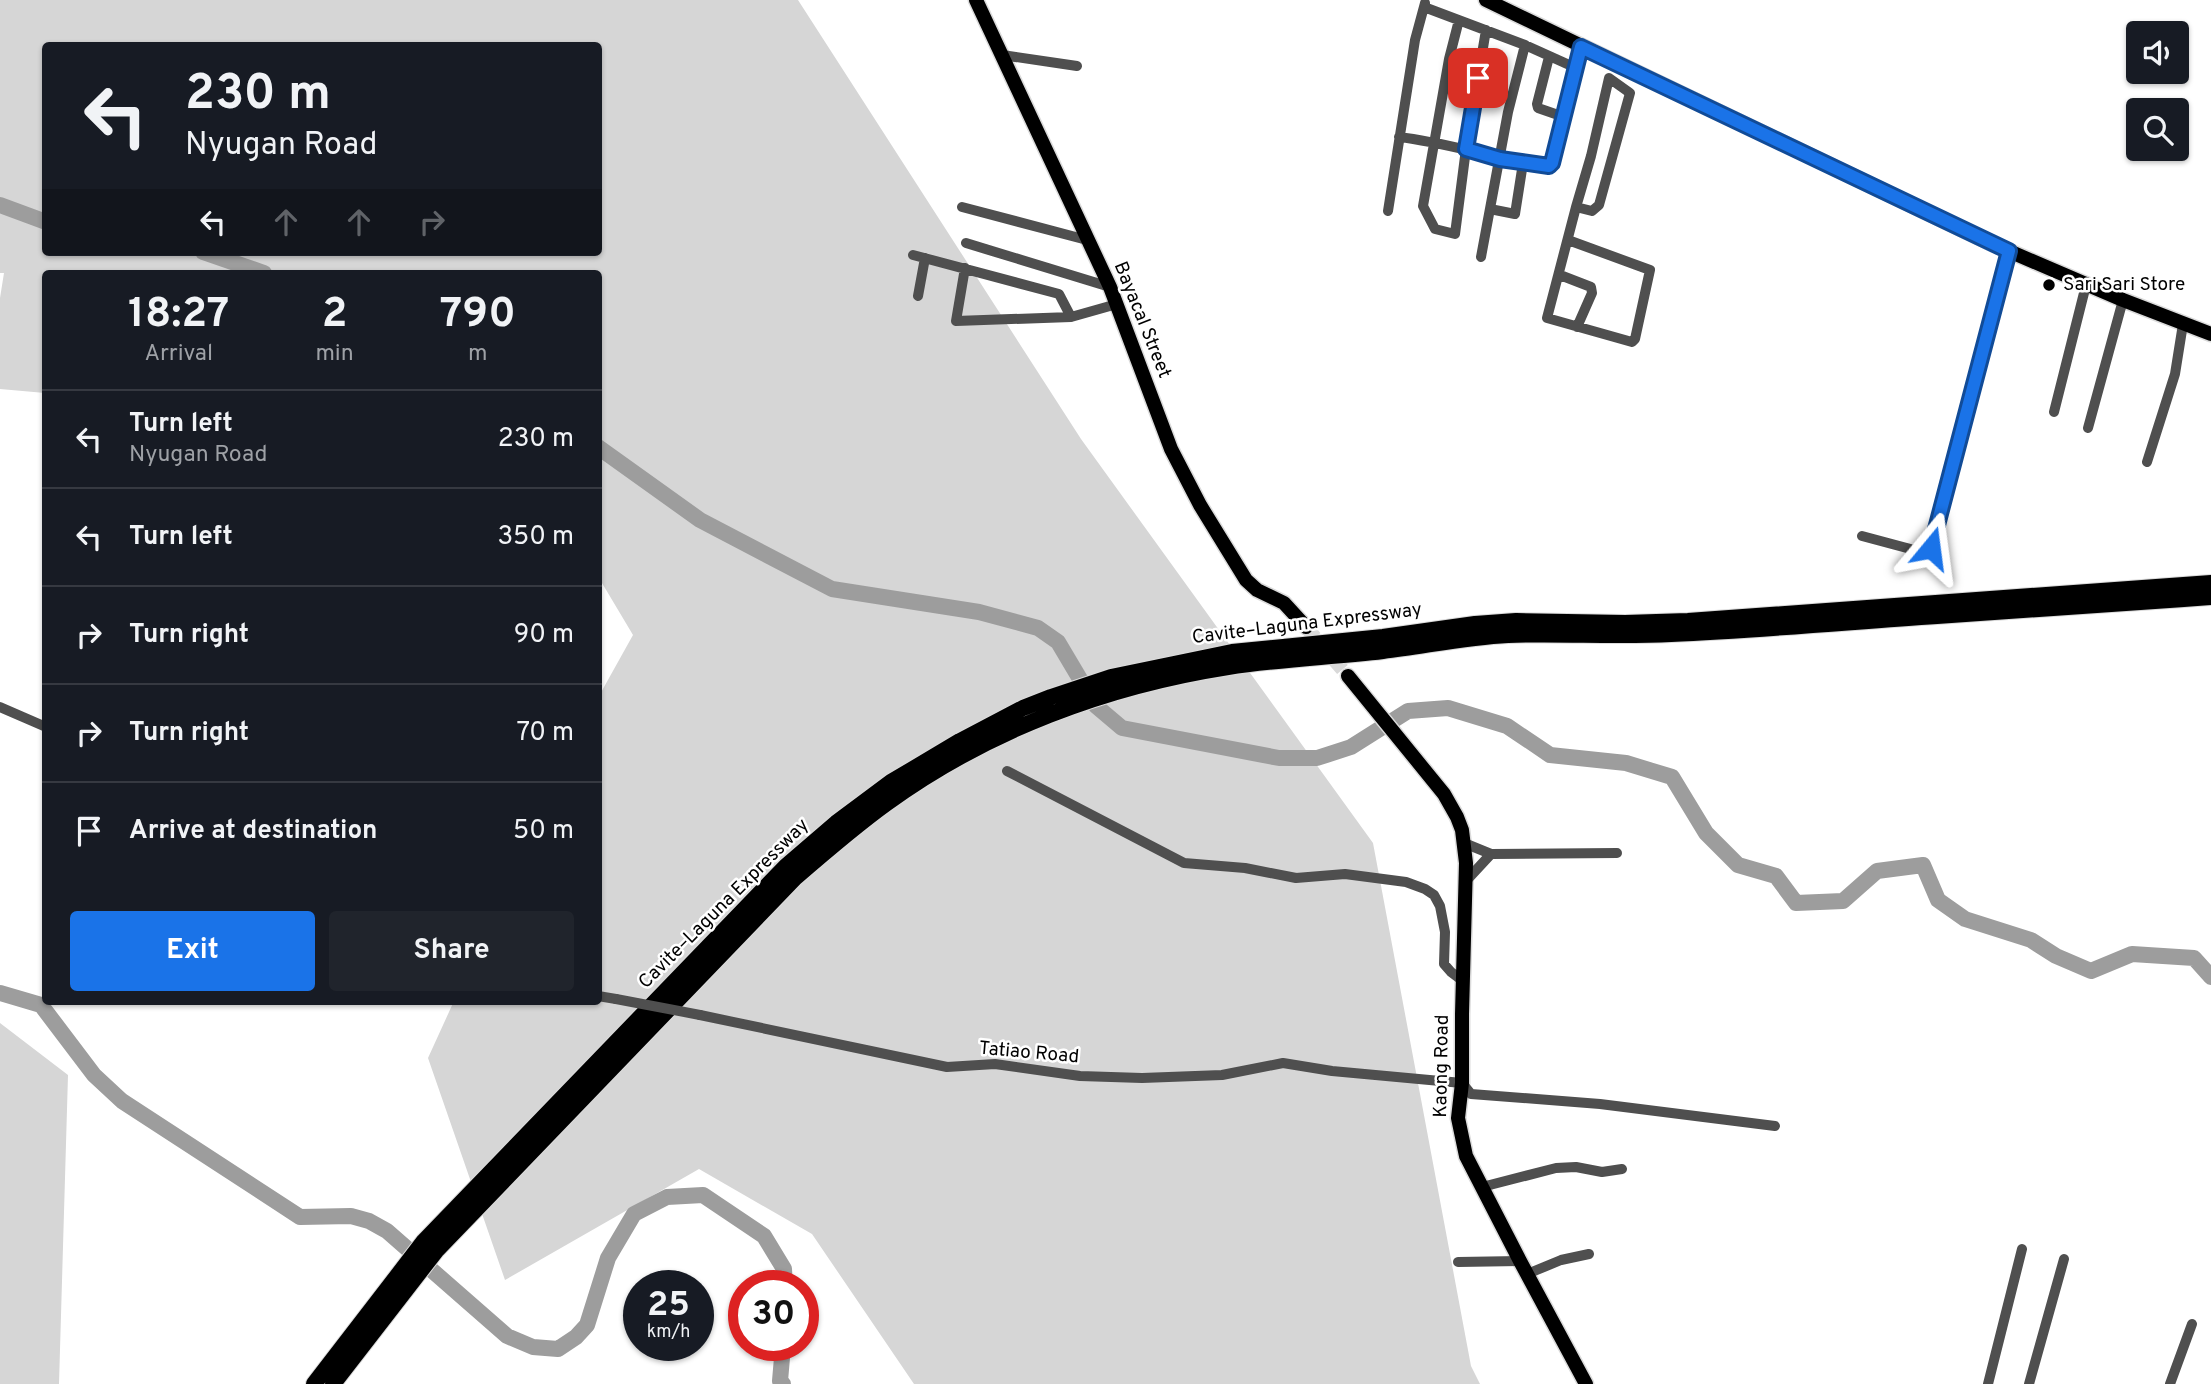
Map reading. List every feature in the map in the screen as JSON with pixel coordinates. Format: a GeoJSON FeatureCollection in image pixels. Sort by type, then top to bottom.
{"type":"FeatureCollection","features":[{"type":"Feature","properties":{"kind":"highway","name":"Cavite–Laguna Expressway"},"geometry":{"type":"LineString","coordinates":[[314,1384],[430,1246],[795,878],[844,835],[890,801],[1027,715],[1085,701],[1151,675],[1259,649],[1475,624],[1516,621],[1688,621],[2211,583]]}},
{"type":"Feature","properties":{"kind":"highway","name":"Cavite–Laguna Expressway"},"geometry":{"type":"LineString","coordinates":[[1151,675],[1385,651],[1442,641],[1504,635],[1668,635],[2211,597]]}},
{"type":"Feature","properties":{"kind":"highway","name":"Cavite–Laguna Expressway"},"geometry":{"type":"LineString","coordinates":[[333,1384],[400,1282]]}},
{"type":"Feature","properties":{"kind":"main road","name":"Bayacal Street"},"geometry":{"type":"LineString","coordinates":[[976,0],[1110,287],[1171,449],[1200,505],[1247,580],[1257,590],[1284,603],[1306,627]]}},
{"type":"Feature","properties":{"kind":"main road"},"geometry":{"type":"LineString","coordinates":[[1486,0],[2009,251],[2123,300],[2211,333]]}},
{"type":"Feature","properties":{"kind":"main road","name":"Kaong Road"},"geometry":{"type":"LineString","coordinates":[[1348,676],[1400,738],[1451,804],[1457,817],[1464,843],[1465,882],[1462,1083],[1458,1118],[1466,1156],[1586,1384]]}},
{"type":"Feature","properties":{"kind":"street"},"geometry":{"type":"LineString","coordinates":[[1388,211],[1415,40],[1425,3],[1459,20],[1576,68]]}},
{"type":"Feature","properties":{"kind":"street"},"geometry":{"type":"LineString","coordinates":[[1459,20],[1423,206],[1435,229],[1455,233],[1486,30]]}},
{"type":"Feature","properties":{"kind":"street"},"geometry":{"type":"LineString","coordinates":[[1481,257],[1508,112],[1525,45]]}},
{"type":"Feature","properties":{"kind":"street"},"geometry":{"type":"LineString","coordinates":[[1399,136],[1434,141],[1500,159],[1549,166],[1552,163],[1581,47]]}},
{"type":"Feature","properties":{"kind":"street"},"geometry":{"type":"LineString","coordinates":[[1002,55],[1077,66]]}},
{"type":"Feature","properties":{"kind":"street"},"geometry":{"type":"LineString","coordinates":[[1549,57],[1537,104],[1538,108],[1564,117]]}},
{"type":"Feature","properties":{"kind":"street"},"geometry":{"type":"LineString","coordinates":[[1568,240],[1650,270],[1635,339],[1632,341],[1547,318],[1560,275],[1568,240],[1576,207],[1591,156],[1613,62]]}},
{"type":"Feature","properties":{"kind":"street"},"geometry":{"type":"LineString","coordinates":[[1576,207],[1592,211],[1599,205],[1630,93],[1609,78]]}},
{"type":"Feature","properties":{"kind":"street"},"geometry":{"type":"LineString","coordinates":[[1490,209],[1515,214],[1523,163]]}},
{"type":"Feature","properties":{"kind":"street"},"geometry":{"type":"LineString","coordinates":[[962,207],[1087,240]]}},
{"type":"Feature","properties":{"kind":"street"},"geometry":{"type":"LineString","coordinates":[[966,243],[1110,287]]}},
{"type":"Feature","properties":{"kind":"street"},"geometry":{"type":"LineString","coordinates":[[1862,537],[1919,551],[1931,548],[2009,251]]}},
{"type":"Feature","properties":{"kind":"street"},"geometry":{"type":"LineString","coordinates":[[918,296],[919,256],[1059,294],[1071,317]]}},
{"type":"Feature","properties":{"kind":"street"},"geometry":{"type":"LineString","coordinates":[[965,268],[956,321],[1071,317],[1117,304]]}},
{"type":"Feature","properties":{"kind":"street"},"geometry":{"type":"LineString","coordinates":[[1560,275],[1591,287],[1592,293],[1577,327]]}},
{"type":"Feature","properties":{"kind":"street"},"geometry":{"type":"LineString","coordinates":[[2054,412],[2087,285]]}},
{"type":"Feature","properties":{"kind":"street"},"geometry":{"type":"LineString","coordinates":[[2088,428],[2123,300]]}},
{"type":"Feature","properties":{"kind":"street"},"geometry":{"type":"LineString","coordinates":[[2147,462],[2175,374],[2183,324]]}},
{"type":"Feature","properties":{"kind":"street"},"geometry":{"type":"LineString","coordinates":[[0,707],[42,725]]}},
{"type":"Feature","properties":{"kind":"street"},"geometry":{"type":"LineString","coordinates":[[1007,771],[1184,863],[1245,868],[1296,878],[1345,874],[1406,883],[1425,889],[1434,895],[1440,906],[1444,932],[1444,964],[1462,981]]}},
{"type":"Feature","properties":{"kind":"street"},"geometry":{"type":"LineString","coordinates":[[1464,843],[1491,854],[1617,853]]}},
{"type":"Feature","properties":{"kind":"street"},"geometry":{"type":"LineString","coordinates":[[1465,882],[1491,854]]}},
{"type":"Feature","properties":{"kind":"street","name":"Tatiao Road"},"geometry":{"type":"LineString","coordinates":[[602,997],[947,1067],[995,1064],[1080,1076],[1142,1078],[1222,1075],[1283,1063],[1332,1071],[1462,1083],[1471,1094],[1484,1096],[1600,1104],[1775,1126]]}},
{"type":"Feature","properties":{"kind":"street"},"geometry":{"type":"LineString","coordinates":[[1482,1187],[1556,1168],[1576,1167],[1599,1171],[1622,1169]]}},
{"type":"Feature","properties":{"kind":"street"},"geometry":{"type":"LineString","coordinates":[[1988,1384],[2022,1249]]}},
{"type":"Feature","properties":{"kind":"street"},"geometry":{"type":"LineString","coordinates":[[1458,1262],[1523,1267],[1588,1255]]}},
{"type":"Feature","properties":{"kind":"street"},"geometry":{"type":"LineString","coordinates":[[2029,1384],[2064,1259]]}},
{"type":"Feature","properties":{"kind":"street"},"geometry":{"type":"LineString","coordinates":[[2171,1384],[2192,1324]]}},
{"type":"Feature","properties":{"kind":"shaded area"},"geometry":{"type":"Polygon","coordinates":[[[0,0],[798,0],[1081,439],[1373,843],[1471,1366],[1480,1384],[914,1384],[812,1234],[699,1169],[505,1280],[428,1058],[452,1005],[602,1005],[602,691],[633,635],[602,583],[602,270],[42,270],[42,393],[0,389],[0,298],[4,273],[0,273],[0,0]]]}},
{"type":"Feature","properties":{"kind":"shaded area"},"geometry":{"type":"Polygon","coordinates":[[[0,1023],[68,1075],[59,1384],[0,1384],[0,1023]]]}},
{"type":"Feature","properties":{"kind":"waterway"},"geometry":{"type":"LineString","coordinates":[[0,205],[42,221]]}},
{"type":"Feature","properties":{"kind":"waterway"},"geometry":{"type":"LineString","coordinates":[[215,256],[255,270]]}},
{"type":"Feature","properties":{"kind":"waterway"},"geometry":{"type":"LineString","coordinates":[[602,450],[700,520],[832,589],[979,612],[1038,628],[1058,642],[1096,706],[1122,728],[1279,758],[1317,758],[1351,747],[1408,711],[1448,708],[1507,726],[1550,755],[1626,763],[1672,777],[1706,833],[1738,865],[1776,876],[1796,903],[1843,901],[1877,871],[1923,865],[1938,900],[1965,919],[2031,940],[2056,956],[2091,971],[2132,954],[2194,958],[2211,977]]}},
{"type":"Feature","properties":{"kind":"waterway"},"geometry":{"type":"LineString","coordinates":[[0,993],[41,1005],[94,1075],[122,1101],[300,1217],[351,1216],[369,1221],[387,1231],[507,1336],[533,1347],[558,1349],[576,1337],[587,1325],[608,1258],[634,1214],[667,1197],[703,1195],[764,1236],[784,1270]]}},
{"type":"Feature","properties":{"kind":"waterway"},"geometry":{"type":"LineString","coordinates":[[782,1361],[780,1381],[783,1384]]}},
{"type":"Feature","properties":{"kind":"tunnel"},"geometry":{"type":"LineString","coordinates":[[1306,627],[1348,676]]}},
{"type":"Feature","properties":{"kind":"place","name":"Sari Sari Store"},"geometry":{"type":"Point","coordinates":[2049,285]}},
{"type":"Feature","properties":{"kind":"route"},"geometry":{"type":"LineString","coordinates":[[1478,78],[1466,149],[1500,159],[1549,166],[1552,163],[1581,47],[2009,251],[1931,548]]}}]}
